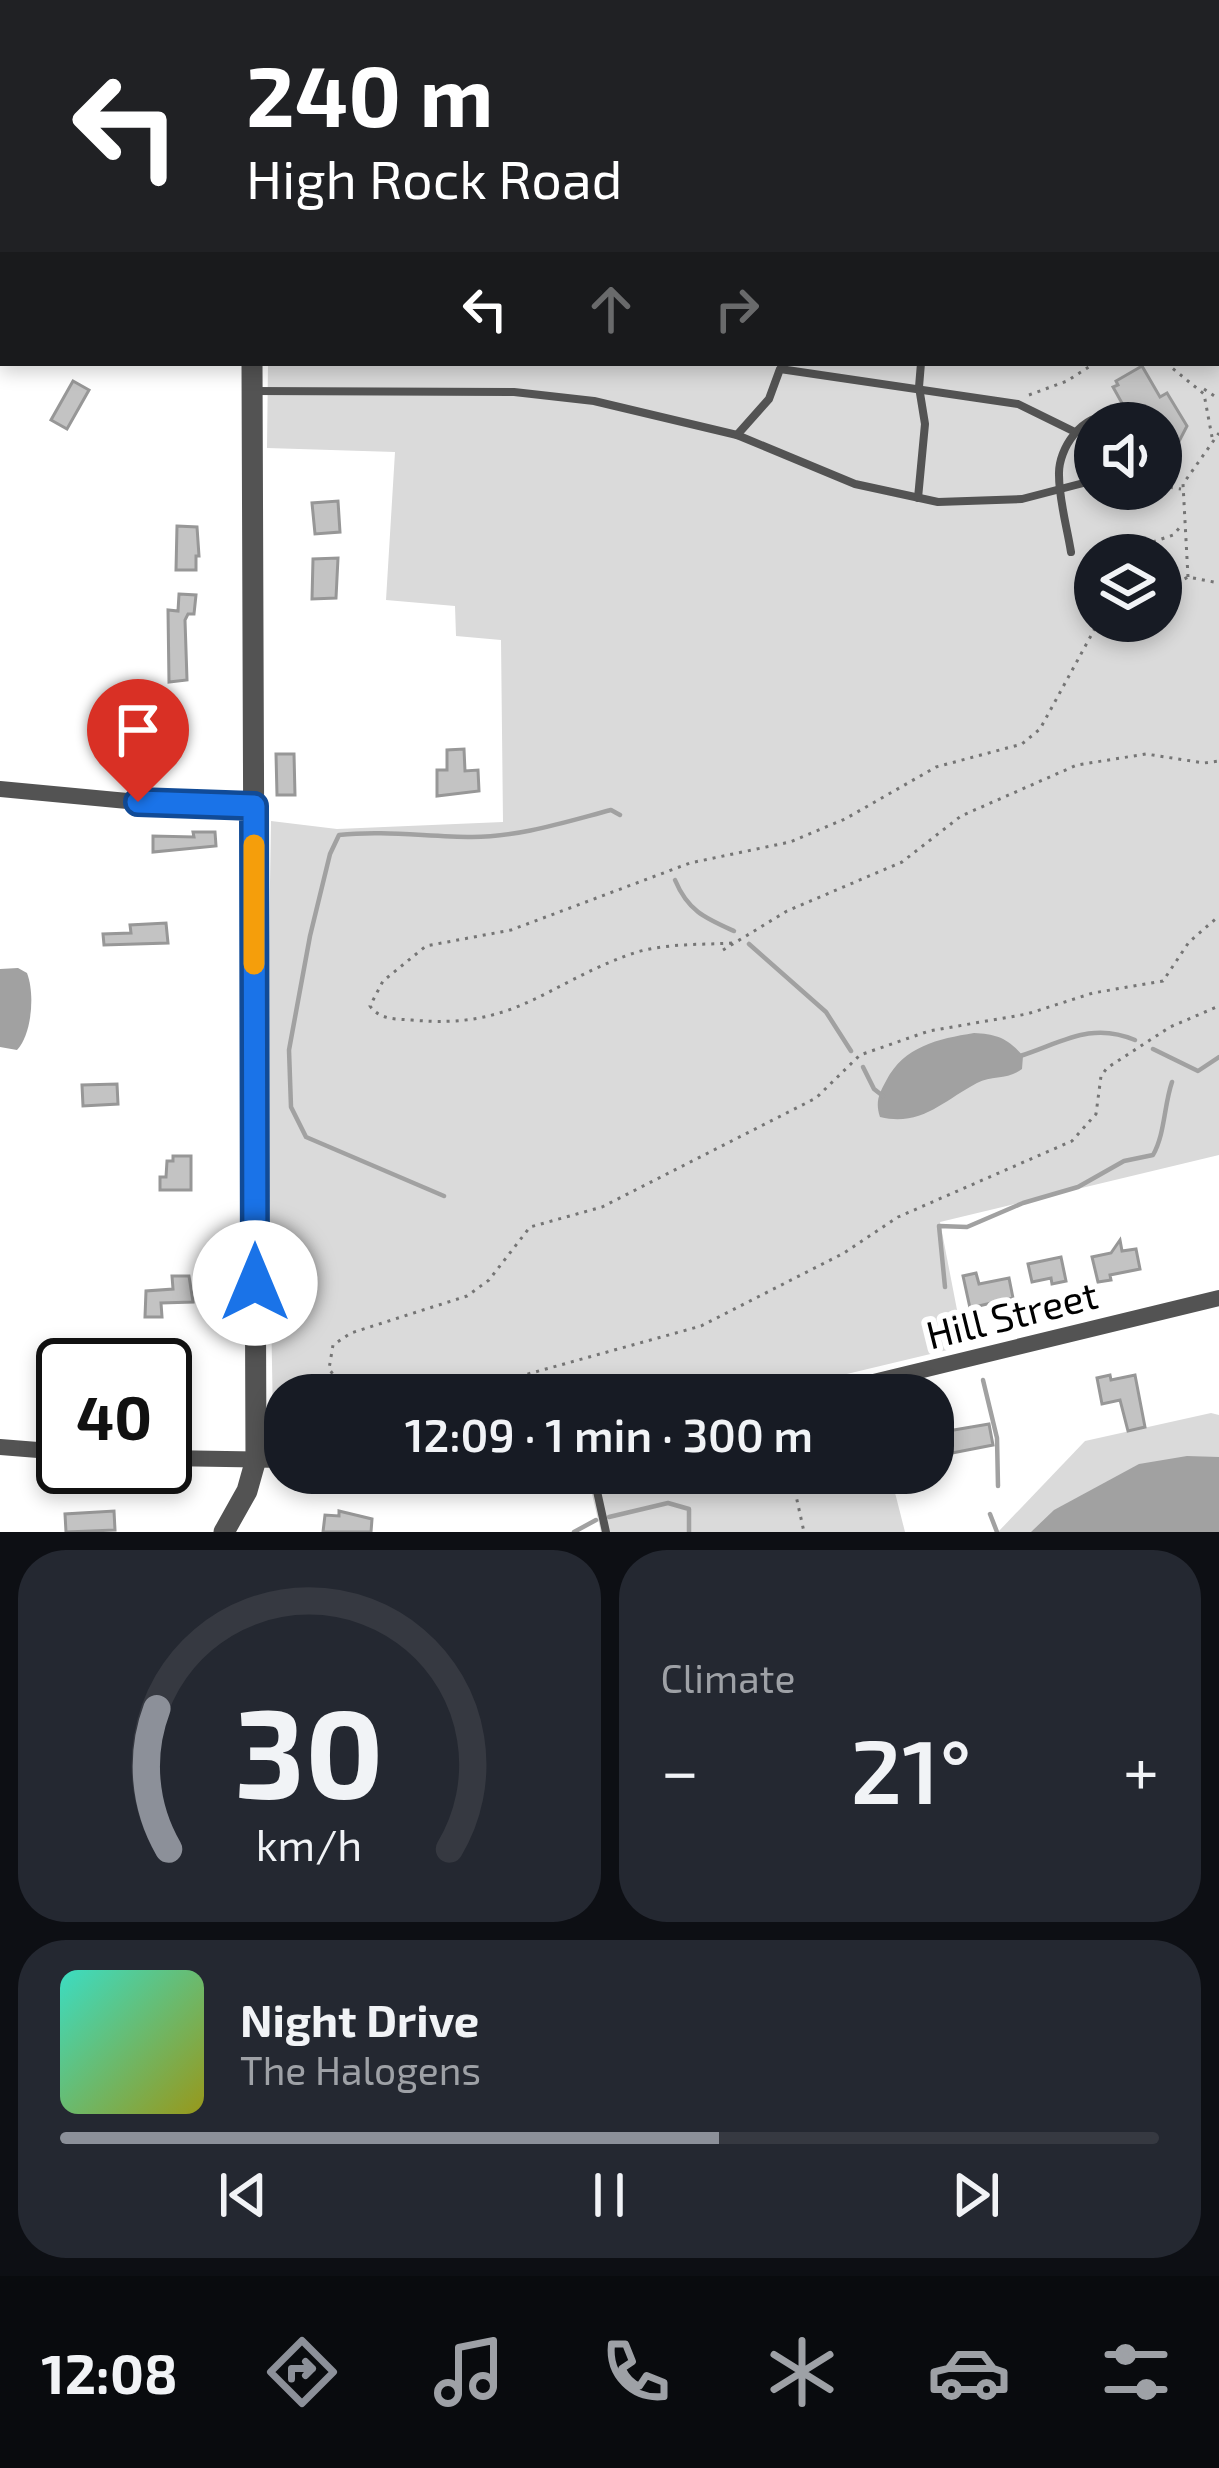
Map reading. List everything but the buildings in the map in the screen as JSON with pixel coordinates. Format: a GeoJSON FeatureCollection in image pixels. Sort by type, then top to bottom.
{"type":"FeatureCollection","features":[{"type":"Feature","properties":{"kind":"street"},"geometry":{"type":"LineString","coordinates":[[224,1532],[248,1491],[256,1459],[252,366]]}},
{"type":"Feature","properties":{"kind":"street"},"geometry":{"type":"LineString","coordinates":[[0,789],[138,802],[254,806]]}},
{"type":"Feature","properties":{"kind":"street","name":"Hill Street"},"geometry":{"type":"LineString","coordinates":[[906,1374],[1219,1298]]}},
{"type":"Feature","properties":{"kind":"street"},"geometry":{"type":"LineString","coordinates":[[0,1447],[36,1450]]}},
{"type":"Feature","properties":{"kind":"street"},"geometry":{"type":"LineString","coordinates":[[192,1458],[264,1459]]}},
{"type":"Feature","properties":{"kind":"lane"},"geometry":{"type":"LineString","coordinates":[[917,499],[925,424],[921,366]]}},
{"type":"Feature","properties":{"kind":"lane"},"geometry":{"type":"LineString","coordinates":[[737,434],[769,399],[780,369],[1018,404],[1074,432]]}},
{"type":"Feature","properties":{"kind":"lane"},"geometry":{"type":"LineString","coordinates":[[252,392],[514,392],[594,401],[737,434],[855,484],[917,499],[985,503],[1074,486]]}},
{"type":"Feature","properties":{"kind":"lane"},"geometry":{"type":"LineString","coordinates":[[1071,552],[1060,460],[1074,434]]}},
{"type":"Feature","properties":{"kind":"lane"},"geometry":{"type":"LineString","coordinates":[[597,1494],[606,1532]]}},
{"type":"Feature","properties":{"kind":"path"},"geometry":{"type":"LineString","coordinates":[[1018,404],[1033,392],[1090,366]]}},
{"type":"Feature","properties":{"kind":"path"},"geometry":{"type":"LineString","coordinates":[[1170,366],[1219,399]]}},
{"type":"Feature","properties":{"kind":"path"},"geometry":{"type":"LineString","coordinates":[[1191,382],[1208,403],[1212,441]]}},
{"type":"Feature","properties":{"kind":"path"},"geometry":{"type":"LineString","coordinates":[[1186,578],[1182,490],[1219,434]]}},
{"type":"Feature","properties":{"kind":"path"},"geometry":{"type":"LineString","coordinates":[[1174,534],[1184,524]]}},
{"type":"Feature","properties":{"kind":"path"},"geometry":{"type":"LineString","coordinates":[[1182,576],[1219,583]]}},
{"type":"Feature","properties":{"kind":"path"},"geometry":{"type":"LineString","coordinates":[[1182,580],[1186,578]]}},
{"type":"Feature","properties":{"kind":"path"},"geometry":{"type":"LineString","coordinates":[[732,943],[666,946],[631,954],[531,1004],[482,1019],[442,1023],[389,1018],[370,1006],[383,981],[426,946],[512,930],[690,862],[790,842],[844,819],[936,767],[1022,744],[1040,729],[1088,642]]}},
{"type":"Feature","properties":{"kind":"path"},"geometry":{"type":"LineString","coordinates":[[723,950],[787,910],[902,862],[961,816],[1064,770],[1146,754],[1219,761]]}},
{"type":"Feature","properties":{"kind":"path"},"geometry":{"type":"LineString","coordinates":[[333,1374],[329,1369],[333,1345],[351,1333],[466,1296],[489,1280],[530,1227],[602,1207],[808,1102],[852,1059],[948,1027],[1027,1014],[1111,988],[1163,981],[1189,942],[1219,916]]}},
{"type":"Feature","properties":{"kind":"path"},"geometry":{"type":"LineString","coordinates":[[528,1374],[701,1326],[844,1253],[898,1217],[1072,1142],[1096,1114],[1101,1076],[1107,1068],[1170,1027],[1219,1006]]}},
{"type":"Feature","properties":{"kind":"path"},"geometry":{"type":"LineString","coordinates":[[796,1494],[804,1532]]}},
{"type":"Feature","properties":{"kind":"shaded area"},"geometry":{"type":"Polygon","coordinates":[[[268,366],[1219,366],[1219,1155],[940,1222],[964,1346],[847,1374],[272,1374],[267,1069],[271,821],[337,829],[503,822],[501,640],[456,636],[455,606],[386,600],[395,452],[267,448],[268,366]]]}},
{"type":"Feature","properties":{"kind":"shaded area"},"geometry":{"type":"Polygon","coordinates":[[[18,968],[27,973],[31,1002],[29,1024],[17,1050],[0,1047],[0,969],[18,968]]]}},
{"type":"Feature","properties":{"kind":"shaded area"},"geometry":{"type":"Polygon","coordinates":[[[974,1033],[1012,1045],[1023,1056],[1022,1069],[977,1083],[920,1115],[880,1117],[880,1094],[902,1060],[935,1042],[974,1033]]]}},
{"type":"Feature","properties":{"kind":"shaded area"},"geometry":{"type":"Polygon","coordinates":[[[1219,1415],[1219,1532],[998,1532],[1085,1441],[1219,1415]]]}},
{"type":"Feature","properties":{"kind":"shaded area"},"geometry":{"type":"Polygon","coordinates":[[[1187,1456],[1219,1457],[1219,1532],[1031,1532],[1054,1510],[1139,1464],[1187,1456]]]}},
{"type":"Feature","properties":{"kind":"shaded area"},"geometry":{"type":"Polygon","coordinates":[[[592,1494],[895,1494],[905,1532],[601,1532],[592,1494]]]}},
{"type":"Feature","properties":{"kind":"waterway"},"geometry":{"type":"LineString","coordinates":[[444,1196],[306,1137],[291,1107],[289,1050],[330,854],[339,835],[490,836],[611,810],[620,815]]}},
{"type":"Feature","properties":{"kind":"waterway"},"geometry":{"type":"LineString","coordinates":[[675,880],[698,912],[734,931]]}},
{"type":"Feature","properties":{"kind":"waterway"},"geometry":{"type":"LineString","coordinates":[[749,944],[826,1012],[851,1051]]}},
{"type":"Feature","properties":{"kind":"waterway"},"geometry":{"type":"LineString","coordinates":[[1020,1056],[1090,1033],[1135,1040]]}},
{"type":"Feature","properties":{"kind":"waterway"},"geometry":{"type":"LineString","coordinates":[[1153,1049],[1198,1071],[1219,1057]]}},
{"type":"Feature","properties":{"kind":"waterway"},"geometry":{"type":"LineString","coordinates":[[863,1067],[883,1096]]}},
{"type":"Feature","properties":{"kind":"waterway"},"geometry":{"type":"LineString","coordinates":[[945,1287],[939,1226],[967,1227],[1078,1187],[1124,1161],[1153,1155],[1172,1082]]}},
{"type":"Feature","properties":{"kind":"waterway"},"geometry":{"type":"LineString","coordinates":[[983,1380],[997,1438],[998,1486]]}},
{"type":"Feature","properties":{"kind":"waterway"},"geometry":{"type":"LineString","coordinates":[[609,1517],[668,1503],[689,1509],[689,1532]]}},
{"type":"Feature","properties":{"kind":"waterway"},"geometry":{"type":"LineString","coordinates":[[990,1514],[997,1532]]}},
{"type":"Feature","properties":{"kind":"waterway"},"geometry":{"type":"LineString","coordinates":[[574,1532],[596,1520]]}},
{"type":"Feature","properties":{"kind":"slow traffic"},"geometry":{"type":"LineString","coordinates":[[254,845],[254,964]]}},
{"type":"Feature","properties":{"kind":"route"},"geometry":{"type":"LineString","coordinates":[[138,802],[254,806],[255,1283]]}}]}
